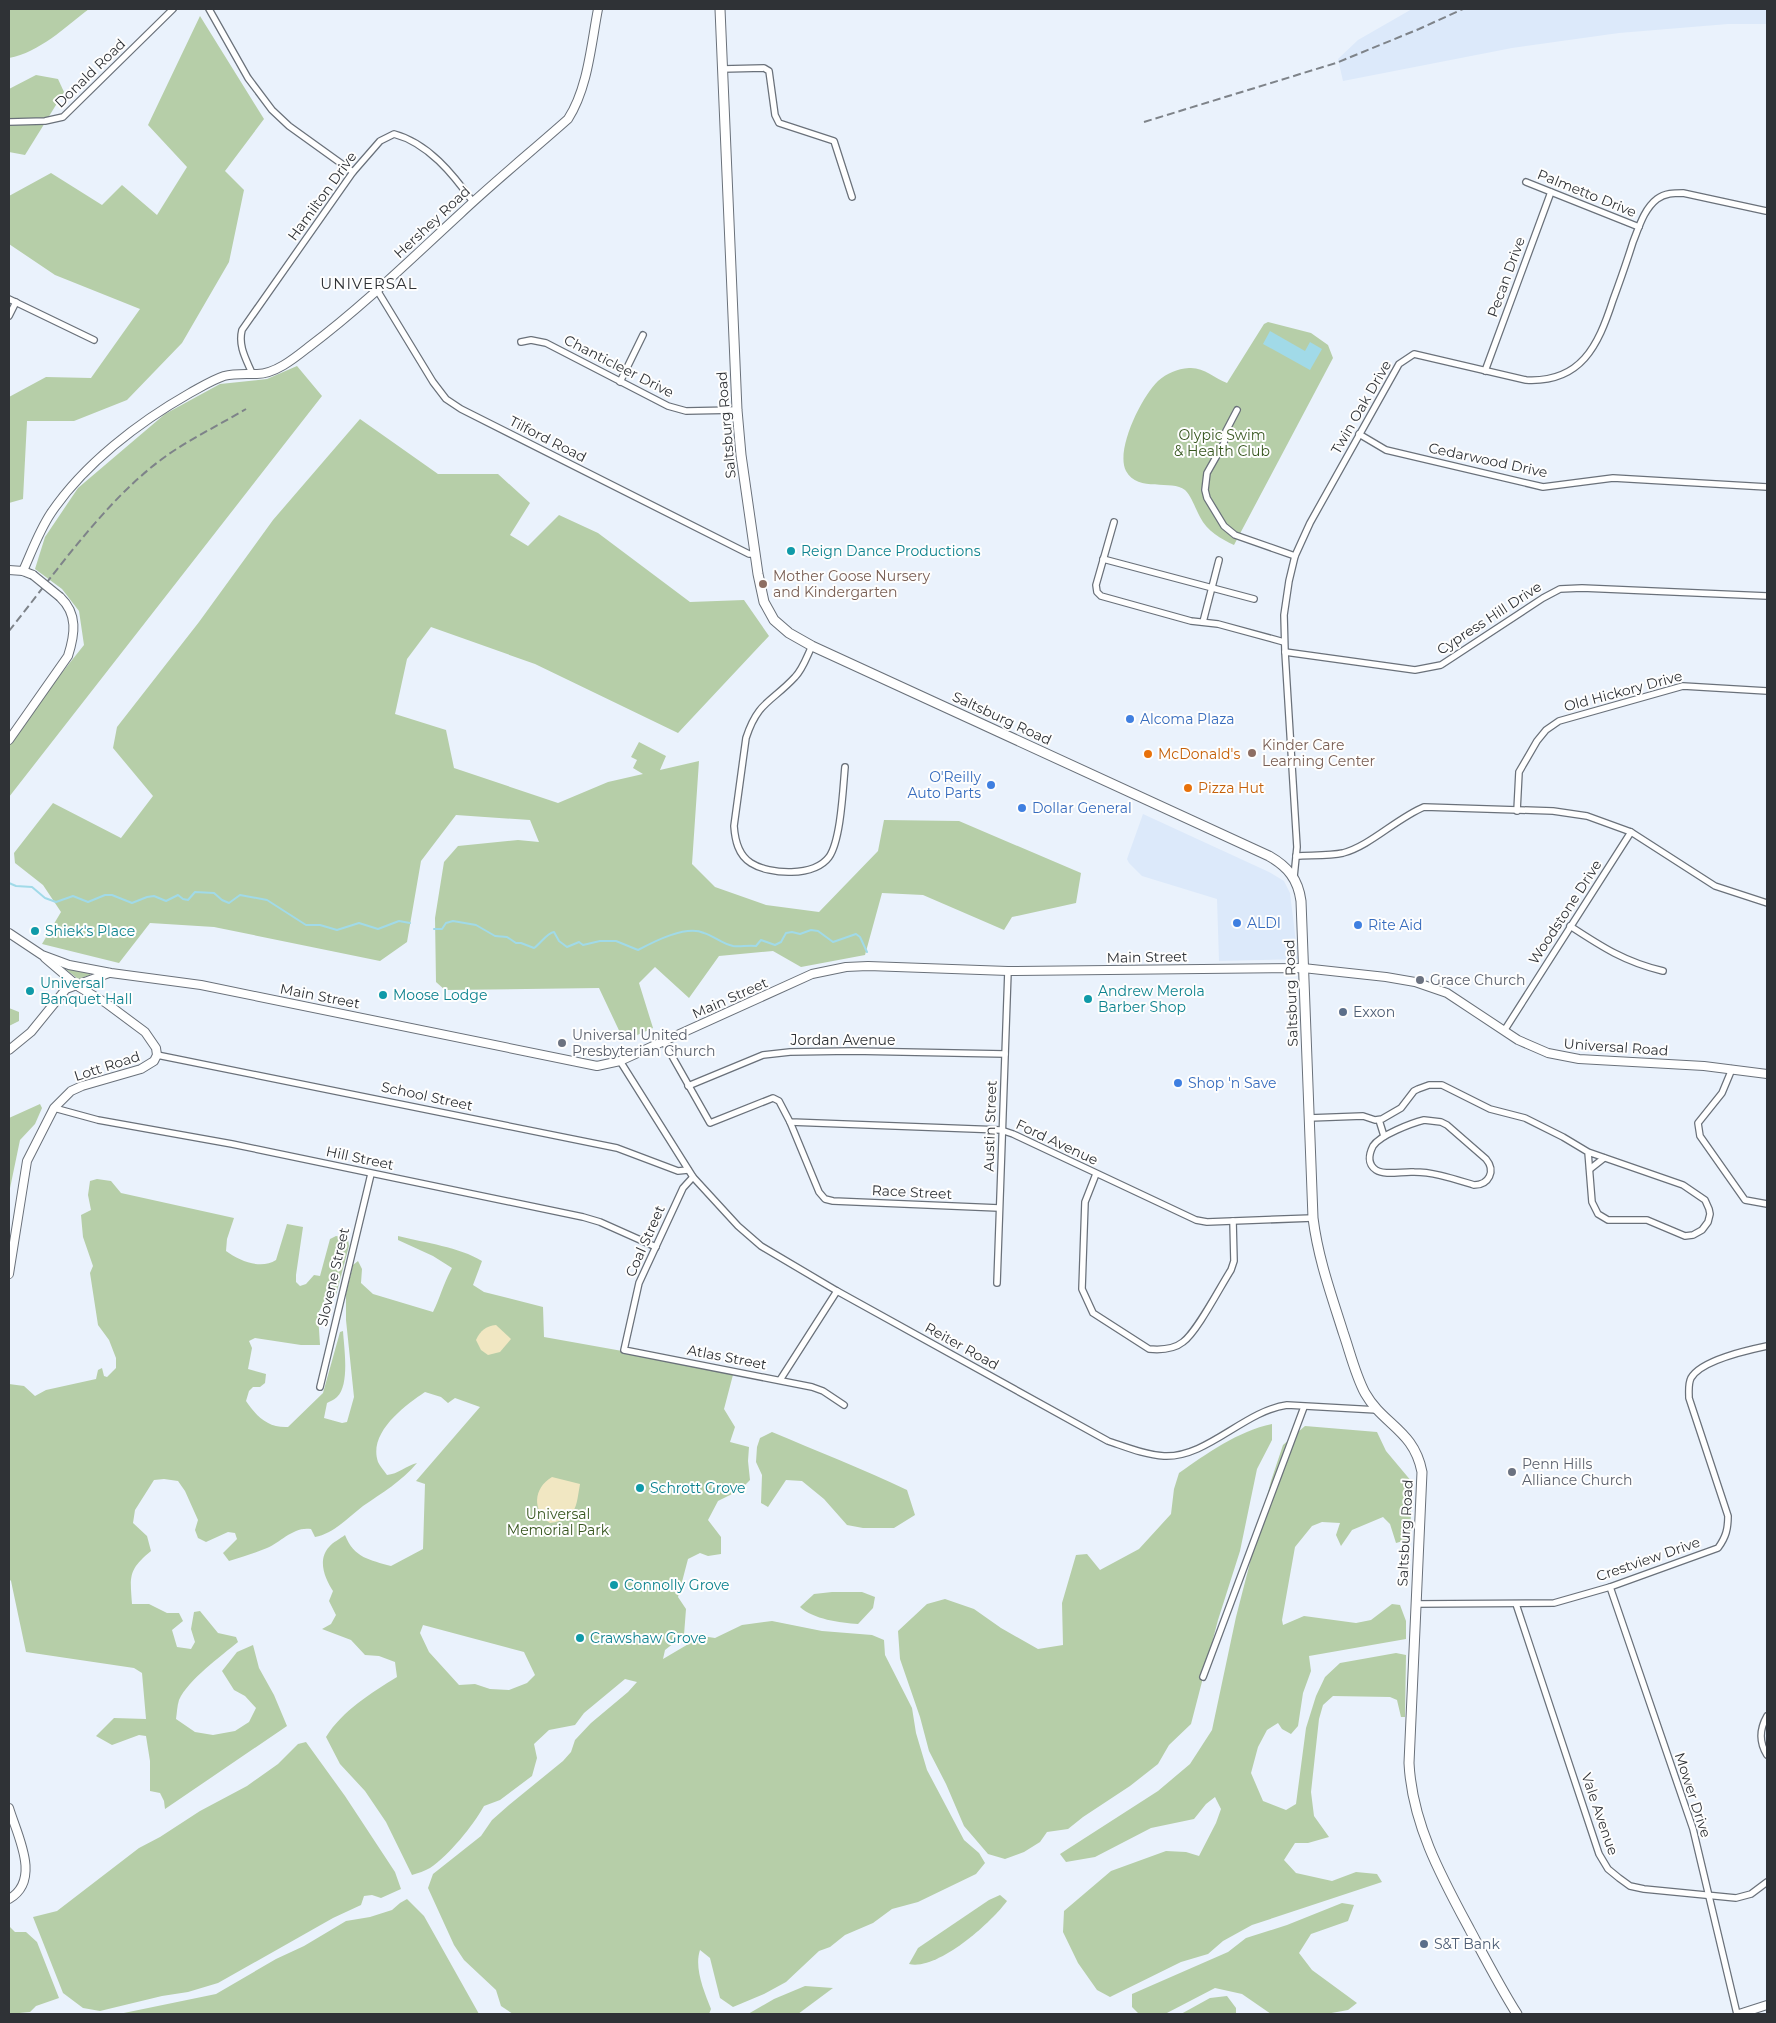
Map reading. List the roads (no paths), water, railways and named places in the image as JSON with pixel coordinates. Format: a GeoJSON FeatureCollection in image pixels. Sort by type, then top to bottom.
{"type":"FeatureCollection","features":[{"type":"Feature","properties":{"kind":"main road","name":"Saltsburg Road"},"geometry":{"type":"LineString","coordinates":[[720,9],[737,410],[741,455],[760,588],[770,615],[789,633],[812,646],[1269,856],[1286,867],[1294,876],[1298,885],[1301,901],[1313,1218],[1319,1257],[1356,1371],[1365,1392],[1377,1410],[1414,1447],[1422,1472],[1408,1763],[1413,1801],[1426,1842],[1457,1905],[1517,2014]]}},
{"type":"Feature","properties":{"kind":"street","name":"Donald Road"},"geometry":{"type":"LineString","coordinates":[[9,122],[45,121],[63,117],[173,9]]}},
{"type":"Feature","properties":{"kind":"street"},"geometry":{"type":"LineString","coordinates":[[209,9],[248,78],[272,110],[289,126],[353,172]]}},
{"type":"Feature","properties":{"kind":"street","name":"Hershey Road"},"geometry":{"type":"LineString","coordinates":[[23,571],[35,542],[51,514],[65,495],[100,458],[154,416],[200,388],[224,376],[265,373],[291,360],[377,290],[473,202],[568,119],[581,93],[598,9]]}},
{"type":"Feature","properties":{"kind":"street"},"geometry":{"type":"LineString","coordinates":[[722,69],[764,68],[769,71],[775,115],[779,123],[834,141],[852,197]]}},
{"type":"Feature","properties":{"kind":"street","name":"Hamilton Drive"},"geometry":{"type":"LineString","coordinates":[[252,373],[242,350],[240,339],[242,330],[353,172],[380,141],[394,134],[425,148],[462,186],[473,202]]}},
{"type":"Feature","properties":{"kind":"street","name":"Palmetto Drive"},"geometry":{"type":"LineString","coordinates":[[1526,182],[1639,227]]}},
{"type":"Feature","properties":{"kind":"street","name":"Pecan Drive"},"geometry":{"type":"LineString","coordinates":[[1485,371],[1551,192]]}},
{"type":"Feature","properties":{"kind":"street","name":"Twin Oak Drive"},"geometry":{"type":"LineString","coordinates":[[1294,876],[1297,847],[1284,652],[1284,614],[1295,556],[1310,523],[1399,364],[1414,354],[1526,380],[1541,381],[1572,371],[1592,351],[1603,332],[1639,227],[1649,207],[1658,198],[1669,193],[1683,192],[1766,211]]}},
{"type":"Feature","properties":{"kind":"street","name":"Tilford Road"},"geometry":{"type":"LineString","coordinates":[[377,290],[433,382],[446,399],[461,409],[748,554],[756,554]]}},
{"type":"Feature","properties":{"kind":"street"},"geometry":{"type":"LineString","coordinates":[[9,299],[94,340]]}},
{"type":"Feature","properties":{"kind":"street"},"geometry":{"type":"LineString","coordinates":[[9,316],[16,302]]}},
{"type":"Feature","properties":{"kind":"street"},"geometry":{"type":"LineString","coordinates":[[620,382],[643,335]]}},
{"type":"Feature","properties":{"kind":"street","name":"Chanticleer Drive"},"geometry":{"type":"LineString","coordinates":[[521,342],[531,340],[546,343],[668,406],[686,411],[737,410]]}},
{"type":"Feature","properties":{"kind":"street"},"geometry":{"type":"LineString","coordinates":[[1238,410],[1226,431],[1224,443],[1208,473],[1205,490],[1207,498],[1224,526],[1235,534],[1295,556]]}},
{"type":"Feature","properties":{"kind":"street","name":"Cedarwood Drive"},"geometry":{"type":"LineString","coordinates":[[1359,434],[1386,450],[1543,487],[1613,478],[1767,486]]}},
{"type":"Feature","properties":{"kind":"street"},"geometry":{"type":"LineString","coordinates":[[1114,522],[1096,585],[1096,592],[1101,596],[1191,621],[1218,624],[1284,642]]}},
{"type":"Feature","properties":{"kind":"street"},"geometry":{"type":"LineString","coordinates":[[1103,559],[1254,599]]}},
{"type":"Feature","properties":{"kind":"street"},"geometry":{"type":"LineString","coordinates":[[1203,622],[1219,560]]}},
{"type":"Feature","properties":{"kind":"street"},"geometry":{"type":"LineString","coordinates":[[9,570],[23,571],[33,575],[60,597],[69,607],[75,626],[68,656],[9,740]]}},
{"type":"Feature","properties":{"kind":"street","name":"Cypress Hill Drive"},"geometry":{"type":"LineString","coordinates":[[1284,652],[1415,670],[1441,665],[1543,598],[1560,589],[1582,588],[1767,596]]}},
{"type":"Feature","properties":{"kind":"street"},"geometry":{"type":"LineString","coordinates":[[812,646],[798,673],[758,710],[749,728],[734,826],[735,841],[744,858],[751,864],[762,868],[792,873],[807,871],[820,865],[829,857],[835,844],[845,767]]}},
{"type":"Feature","properties":{"kind":"street","name":"Old Hickory Drive"},"geometry":{"type":"LineString","coordinates":[[1517,810],[1519,772],[1537,740],[1546,730],[1559,721],[1683,686],[1767,690]]}},
{"type":"Feature","properties":{"kind":"street"},"geometry":{"type":"LineString","coordinates":[[1296,856],[1342,853],[1372,838],[1412,812],[1424,807],[1441,806],[1553,811],[1587,816],[1631,832],[1715,886],[1767,903]]}},
{"type":"Feature","properties":{"kind":"street","name":"Woodstone Drive"},"geometry":{"type":"LineString","coordinates":[[1504,1031],[1631,832]]}},
{"type":"Feature","properties":{"kind":"street"},"geometry":{"type":"LineString","coordinates":[[1570,926],[1622,959],[1663,971]]}},
{"type":"Feature","properties":{"kind":"street","name":"Main Street"},"geometry":{"type":"LineString","coordinates":[[9,933],[42,955],[69,965],[111,973],[201,985],[596,1066],[620,1061],[812,974],[846,967],[868,966],[1008,971],[1303,968]]}},
{"type":"Feature","properties":{"kind":"street","name":"Lott Road"},"geometry":{"type":"LineString","coordinates":[[9,1274],[27,1161],[54,1108],[71,1091],[141,1069],[154,1062],[157,1055],[156,1048],[145,1032],[106,1003],[76,984],[42,955]]}},
{"type":"Feature","properties":{"kind":"street","name":"Universal Road"},"geometry":{"type":"LineString","coordinates":[[1303,968],[1386,977],[1433,987],[1447,993],[1504,1031],[1533,1047],[1559,1056],[1732,1069],[1767,1074]]}},
{"type":"Feature","properties":{"kind":"street","name":"Austin Street"},"geometry":{"type":"LineString","coordinates":[[997,1283],[1008,971]]}},
{"type":"Feature","properties":{"kind":"street"},"geometry":{"type":"LineString","coordinates":[[9,1050],[31,1032],[66,989],[111,973]]}},
{"type":"Feature","properties":{"kind":"street"},"geometry":{"type":"LineString","coordinates":[[664,1042],[710,1123],[773,1098],[779,1101],[790,1122]]}},
{"type":"Feature","properties":{"kind":"street","name":"Jordan Avenue"},"geometry":{"type":"LineString","coordinates":[[688,1086],[747,1061],[772,1054],[852,1051],[1005,1054]]}},
{"type":"Feature","properties":{"kind":"street","name":"School Street"},"geometry":{"type":"LineString","coordinates":[[157,1055],[618,1148],[678,1171],[688,1170]]}},
{"type":"Feature","properties":{"kind":"street","name":"Reiter Road"},"geometry":{"type":"LineString","coordinates":[[620,1061],[693,1177],[738,1226],[761,1246],[837,1291],[1108,1441],[1148,1454],[1165,1456],[1180,1454],[1199,1447],[1259,1414],[1276,1407],[1287,1405],[1377,1410]]}},
{"type":"Feature","properties":{"kind":"street"},"geometry":{"type":"LineString","coordinates":[[1732,1069],[1722,1093],[1698,1123],[1698,1130],[1700,1136],[1745,1200],[1767,1204]]}},
{"type":"Feature","properties":{"kind":"street"},"geometry":{"type":"LineString","coordinates":[[1309,1118],[1363,1116],[1379,1120],[1388,1117],[1401,1108],[1414,1091],[1423,1086],[1436,1084],[1449,1088],[1490,1108],[1525,1118],[1588,1152],[1669,1179],[1701,1196],[1710,1209],[1705,1227],[1698,1233],[1685,1236],[1647,1220],[1614,1221],[1602,1218],[1594,1209],[1592,1202],[1588,1152]]}},
{"type":"Feature","properties":{"kind":"street","name":"Hill Street"},"geometry":{"type":"LineString","coordinates":[[54,1108],[98,1120],[232,1144],[583,1217],[600,1222],[656,1247]]}},
{"type":"Feature","properties":{"kind":"street"},"geometry":{"type":"LineString","coordinates":[[1379,1120],[1384,1136]]}},
{"type":"Feature","properties":{"kind":"street"},"geometry":{"type":"LineString","coordinates":[[1420,1121],[1441,1122],[1486,1159],[1491,1167],[1490,1177],[1484,1184],[1474,1185],[1431,1174],[1378,1171],[1371,1164],[1369,1156],[1376,1142],[1384,1136],[1420,1121]]}},
{"type":"Feature","properties":{"kind":"street","name":"Ford Avenue"},"geometry":{"type":"LineString","coordinates":[[790,1122],[1001,1130],[1014,1134],[1196,1220],[1207,1222],[1313,1218]]}},
{"type":"Feature","properties":{"kind":"street","name":"Race Street"},"geometry":{"type":"LineString","coordinates":[[790,1122],[819,1192],[825,1199],[833,1201],[999,1208]]}},
{"type":"Feature","properties":{"kind":"street"},"geometry":{"type":"LineString","coordinates":[[1590,1169],[1604,1158]]}},
{"type":"Feature","properties":{"kind":"street","name":"Slovene Street"},"geometry":{"type":"LineString","coordinates":[[320,1387],[371,1174]]}},
{"type":"Feature","properties":{"kind":"street"},"geometry":{"type":"LineString","coordinates":[[1096,1174],[1085,1202],[1082,1289],[1093,1313],[1149,1348],[1159,1350],[1173,1348],[1183,1343],[1192,1334],[1231,1270],[1234,1261],[1233,1221]]}},
{"type":"Feature","properties":{"kind":"street","name":"Coal Street"},"geometry":{"type":"LineString","coordinates":[[624,1350],[639,1283],[683,1188],[693,1177]]}},
{"type":"Feature","properties":{"kind":"street","name":"Atlas Street"},"geometry":{"type":"LineString","coordinates":[[624,1350],[780,1380],[837,1291]]}},
{"type":"Feature","properties":{"kind":"street","name":"Crestview Drive"},"geometry":{"type":"LineString","coordinates":[[1415,1604],[1554,1603],[1610,1588],[1718,1548],[1728,1530],[1728,1516],[1689,1398],[1689,1384],[1700,1368],[1708,1364],[1745,1351],[1767,1346]]}},
{"type":"Feature","properties":{"kind":"street"},"geometry":{"type":"LineString","coordinates":[[780,1380],[823,1391],[844,1405]]}},
{"type":"Feature","properties":{"kind":"street"},"geometry":{"type":"LineString","coordinates":[[1203,1677],[1304,1407]]}},
{"type":"Feature","properties":{"kind":"street","name":"Mower Drive"},"geometry":{"type":"LineString","coordinates":[[1610,1588],[1693,1829],[1738,2014]]}},
{"type":"Feature","properties":{"kind":"street","name":"Vale Avenue"},"geometry":{"type":"LineString","coordinates":[[1516,1604],[1599,1854],[1604,1864],[1630,1886],[1644,1889],[1736,1898],[1751,1894],[1767,1882]]}},
{"type":"Feature","properties":{"kind":"street"},"geometry":{"type":"LineString","coordinates":[[1767,1716],[1760,1730],[1767,1755]]}},
{"type":"Feature","properties":{"kind":"street"},"geometry":{"type":"LineString","coordinates":[[9,1808],[25,1859],[27,1873],[19,1891],[9,1899]]}},
{"type":"Feature","properties":{"kind":"street"},"geometry":{"type":"LineString","coordinates":[[1738,2014],[1767,2005]]}},
{"type":"Feature","properties":{"kind":"water"},"geometry":{"type":"Polygon","coordinates":[[[1270,331],[1305,351],[1310,342],[1322,349],[1310,370],[1263,344],[1270,331]]]}},
{"type":"Feature","properties":{"kind":"waterway"},"geometry":{"type":"LineString","coordinates":[[9,883],[16,886],[32,887],[45,898],[56,902],[73,896],[88,902],[105,895],[112,895],[132,903],[154,896],[166,901],[178,895],[188,900],[195,892],[214,893],[229,903],[240,895],[267,900],[306,925],[320,925],[337,930],[359,923],[378,929],[399,921],[410,923]]}},
{"type":"Feature","properties":{"kind":"waterway"},"geometry":{"type":"LineString","coordinates":[[434,929],[442,929],[446,923],[453,921],[476,925],[495,936],[507,937],[516,943],[534,948],[549,934],[554,932],[559,941],[567,947],[579,942],[583,945],[600,941],[616,941],[638,950],[671,935],[688,931],[704,933],[733,946],[756,946],[761,940],[775,945],[781,942],[786,933],[800,934],[811,930],[818,931],[833,942],[856,934],[860,937],[867,952]]}},
{"type":"Feature","properties":{"kind":"railway"},"geometry":{"type":"LineString","coordinates":[[1144,122],[1336,63],[1463,9]]}},
{"type":"Feature","properties":{"kind":"railway"},"geometry":{"type":"LineString","coordinates":[[9,631],[79,542],[137,479],[179,447],[246,409]]}},
{"type":"Feature","properties":{"kind":"place","name":"Reign Dance Productions"},"geometry":{"type":"Point","coordinates":[791,551]}},
{"type":"Feature","properties":{"kind":"place","name":"Mother Goose Nursery and Kindergarten"},"geometry":{"type":"Point","coordinates":[763,584]}},
{"type":"Feature","properties":{"kind":"place","name":"Alcoma Plaza"},"geometry":{"type":"Point","coordinates":[1130,719]}},
{"type":"Feature","properties":{"kind":"place","name":"Kinder Care Learning Center"},"geometry":{"type":"Point","coordinates":[1252,753]}},
{"type":"Feature","properties":{"kind":"place","name":"McDonald's"},"geometry":{"type":"Point","coordinates":[1148,754]}},
{"type":"Feature","properties":{"kind":"place","name":"O'Reilly Auto Parts"},"geometry":{"type":"Point","coordinates":[991,785]}},
{"type":"Feature","properties":{"kind":"place","name":"Pizza Hut"},"geometry":{"type":"Point","coordinates":[1188,788]}},
{"type":"Feature","properties":{"kind":"place","name":"Dollar General"},"geometry":{"type":"Point","coordinates":[1022,808]}},
{"type":"Feature","properties":{"kind":"place","name":"ALDI"},"geometry":{"type":"Point","coordinates":[1237,923]}},
{"type":"Feature","properties":{"kind":"place","name":"Rite Aid"},"geometry":{"type":"Point","coordinates":[1358,925]}},
{"type":"Feature","properties":{"kind":"place","name":"Shiek's Place"},"geometry":{"type":"Point","coordinates":[35,931]}},
{"type":"Feature","properties":{"kind":"place","name":"Grace Church"},"geometry":{"type":"Point","coordinates":[1420,980]}},
{"type":"Feature","properties":{"kind":"place","name":"Universal Banquet Hall"},"geometry":{"type":"Point","coordinates":[30,991]}},
{"type":"Feature","properties":{"kind":"place","name":"Moose Lodge"},"geometry":{"type":"Point","coordinates":[383,995]}},
{"type":"Feature","properties":{"kind":"place","name":"Andrew Merola Barber Shop"},"geometry":{"type":"Point","coordinates":[1088,999]}},
{"type":"Feature","properties":{"kind":"place","name":"Exxon"},"geometry":{"type":"Point","coordinates":[1343,1012]}},
{"type":"Feature","properties":{"kind":"place","name":"Universal United Presbyterian Church"},"geometry":{"type":"Point","coordinates":[562,1043]}},
{"type":"Feature","properties":{"kind":"place","name":"Shop 'n Save"},"geometry":{"type":"Point","coordinates":[1178,1083]}},
{"type":"Feature","properties":{"kind":"place","name":"Penn Hills Alliance Church"},"geometry":{"type":"Point","coordinates":[1512,1472]}},
{"type":"Feature","properties":{"kind":"place","name":"Schrott Grove"},"geometry":{"type":"Point","coordinates":[640,1488]}},
{"type":"Feature","properties":{"kind":"place","name":"Connolly Grove"},"geometry":{"type":"Point","coordinates":[614,1585]}},
{"type":"Feature","properties":{"kind":"place","name":"Crawshaw Grove"},"geometry":{"type":"Point","coordinates":[580,1638]}},
{"type":"Feature","properties":{"kind":"place","name":"S&T Bank"},"geometry":{"type":"Point","coordinates":[1424,1944]}},
{"type":"Feature","properties":{"kind":"district","name":"UNIVERSAL"},"geometry":{"type":"Point","coordinates":[369,283]}},
{"type":"Feature","properties":{"kind":"park label","name":"Olypic Swim & Health Club"},"geometry":{"type":"Point","coordinates":[1222,444]}},
{"type":"Feature","properties":{"kind":"park label","name":"Universal Memorial Park"},"geometry":{"type":"Point","coordinates":[558,1522]}}]}
